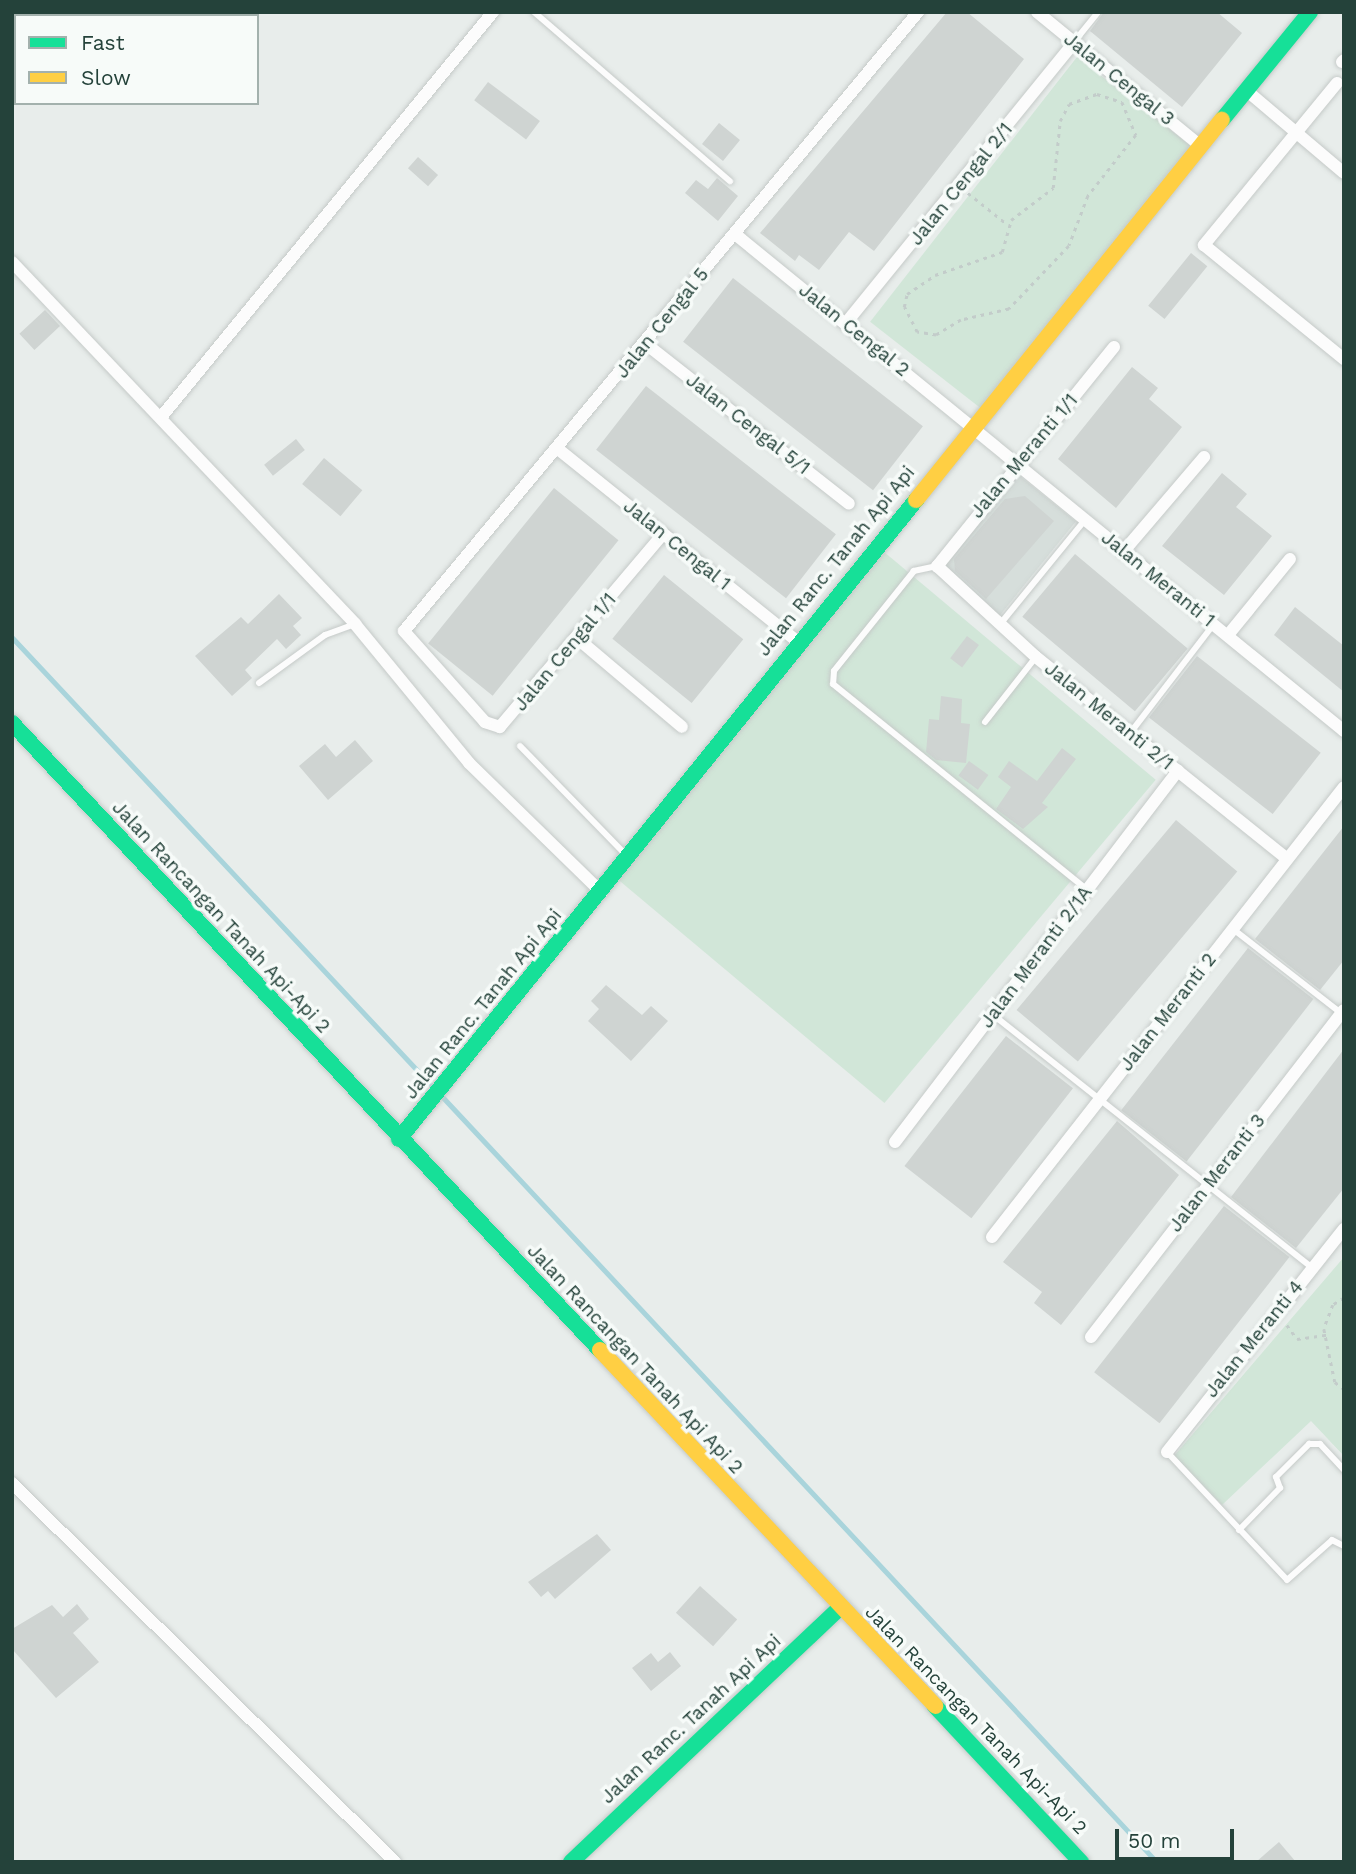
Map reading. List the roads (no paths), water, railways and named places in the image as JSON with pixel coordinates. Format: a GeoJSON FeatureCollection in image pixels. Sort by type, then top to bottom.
{"type":"FeatureCollection","features":[{"type":"Feature","properties":{"kind":"street"},"geometry":{"type":"LineString","coordinates":[[162,416],[493,12]]}},
{"type":"Feature","properties":{"kind":"street","name":"Jalan Cengal 5"},"geometry":{"type":"LineString","coordinates":[[404,631],[646,344],[918,12]]}},
{"type":"Feature","properties":{"kind":"street","name":"Jalan Cengal 3"},"geometry":{"type":"LineString","coordinates":[[1037,12],[1201,146]]}},
{"type":"Feature","properties":{"kind":"street","name":"Jalan Ranc. Tanah Api Api"},"geometry":{"type":"LineString","coordinates":[[399,1139],[601,892],[797,641],[1310,12]]}},
{"type":"Feature","properties":{"kind":"street","name":"Jalan Cengal 2/1"},"geometry":{"type":"LineString","coordinates":[[846,323],[960,187],[1073,42]]}},
{"type":"Feature","properties":{"kind":"street"},"geometry":{"type":"LineString","coordinates":[[1337,83],[1204,245],[1344,359]]}},
{"type":"Feature","properties":{"kind":"street"},"geometry":{"type":"LineString","coordinates":[[1246,90],[1344,173]]}},
{"type":"Feature","properties":{"kind":"street","name":"Jalan Cengal 2"},"geometry":{"type":"LineString","coordinates":[[735,234],[973,426]]}},
{"type":"Feature","properties":{"kind":"street"},"geometry":{"type":"LineString","coordinates":[[12,262],[162,416],[355,624],[469,763],[601,892]]}},
{"type":"Feature","properties":{"kind":"street","name":"Jalan Cengal 5/1"},"geometry":{"type":"LineString","coordinates":[[646,344],[849,504]]}},
{"type":"Feature","properties":{"kind":"street","name":"Jalan Meranti 1/1"},"geometry":{"type":"LineString","coordinates":[[937,566],[1016,463],[1114,347]]}},
{"type":"Feature","properties":{"kind":"street","name":"Jalan Meranti 1"},"geometry":{"type":"LineString","coordinates":[[973,426],[1344,731]]}},
{"type":"Feature","properties":{"kind":"street","name":"Jalan Cengal 1"},"geometry":{"type":"LineString","coordinates":[[558,449],[797,641]]}},
{"type":"Feature","properties":{"kind":"street"},"geometry":{"type":"LineString","coordinates":[[1123,552],[1204,457]]}},
{"type":"Feature","properties":{"kind":"street","name":"Jalan Cengal 1/1"},"geometry":{"type":"LineString","coordinates":[[404,631],[495,728],[578,639],[663,534]]}},
{"type":"Feature","properties":{"kind":"street"},"geometry":{"type":"LineString","coordinates":[[1228,635],[1290,559]]}},
{"type":"Feature","properties":{"kind":"street","name":"Jalan Meranti 2/1"},"geometry":{"type":"LineString","coordinates":[[937,566],[1036,657],[1287,859]]}},
{"type":"Feature","properties":{"kind":"street"},"geometry":{"type":"LineString","coordinates":[[578,639],[682,727]]}},
{"type":"Feature","properties":{"kind":"street","name":"Jalan Rancangan Tanah Api-Api 2"},"geometry":{"type":"LineString","coordinates":[[12,723],[399,1139]]}},
{"type":"Feature","properties":{"kind":"street","name":"Jalan Meranti 2/1A"},"geometry":{"type":"LineString","coordinates":[[895,1142],[1178,771]]}},
{"type":"Feature","properties":{"kind":"street","name":"Jalan Meranti 2"},"geometry":{"type":"LineString","coordinates":[[992,1237],[1344,787]]}},
{"type":"Feature","properties":{"kind":"street","name":"Jalan Meranti 3"},"geometry":{"type":"LineString","coordinates":[[1091,1337],[1343,1013]]}},
{"type":"Feature","properties":{"kind":"street","name":"Jalan Rancangan Tanah Api Api 2"},"geometry":{"type":"LineString","coordinates":[[399,1139],[840,1608]]}},
{"type":"Feature","properties":{"kind":"street","name":"Jalan Meranti 4"},"geometry":{"type":"LineString","coordinates":[[1167,1452],[1278,1310],[1342,1234]]}},
{"type":"Feature","properties":{"kind":"street"},"geometry":{"type":"LineString","coordinates":[[12,1483],[395,1862]]}},
{"type":"Feature","properties":{"kind":"street","name":"Jalan Ranc. Tanah Api Api"},"geometry":{"type":"LineString","coordinates":[[571,1862],[840,1608]]}},
{"type":"Feature","properties":{"kind":"street","name":"Jalan Rancangan Tanah Api-Api 2"},"geometry":{"type":"LineString","coordinates":[[840,1608],[1081,1862]]}},
{"type":"Feature","properties":{"kind":"lane"},"geometry":{"type":"LineString","coordinates":[[534,12],[730,181]]}},
{"type":"Feature","properties":{"kind":"lane"},"geometry":{"type":"LineString","coordinates":[[1073,42],[1098,12]]}},
{"type":"Feature","properties":{"kind":"lane"},"geometry":{"type":"LineString","coordinates":[[1000,623],[1086,520]]}},
{"type":"Feature","properties":{"kind":"lane"},"geometry":{"type":"LineString","coordinates":[[937,566],[914,570],[834,671],[833,684],[1087,890]]}},
{"type":"Feature","properties":{"kind":"lane"},"geometry":{"type":"LineString","coordinates":[[259,683],[325,635],[355,624]]}},
{"type":"Feature","properties":{"kind":"lane"},"geometry":{"type":"LineString","coordinates":[[1131,732],[1214,624]]}},
{"type":"Feature","properties":{"kind":"lane"},"geometry":{"type":"LineString","coordinates":[[985,722],[1036,657]]}},
{"type":"Feature","properties":{"kind":"lane"},"geometry":{"type":"LineString","coordinates":[[520,746],[628,858]]}},
{"type":"Feature","properties":{"kind":"lane"},"geometry":{"type":"LineString","coordinates":[[1233,929],[1343,1013]]}},
{"type":"Feature","properties":{"kind":"lane"},"geometry":{"type":"LineString","coordinates":[[992,1014],[1312,1268]]}},
{"type":"Feature","properties":{"kind":"lane"},"geometry":{"type":"LineString","coordinates":[[1239,1530],[1280,1488],[1276,1478],[1309,1444],[1320,1444],[1344,1470]]}},
{"type":"Feature","properties":{"kind":"lane"},"geometry":{"type":"LineString","coordinates":[[1167,1452],[1287,1580],[1332,1540],[1344,1546]]}},
{"type":"Feature","properties":{"kind":"waterway"},"geometry":{"type":"LineString","coordinates":[[12,637],[435,1089]]}},
{"type":"Feature","properties":{"kind":"waterway"},"geometry":{"type":"LineString","coordinates":[[441,1095],[1157,1862]]}}]}
